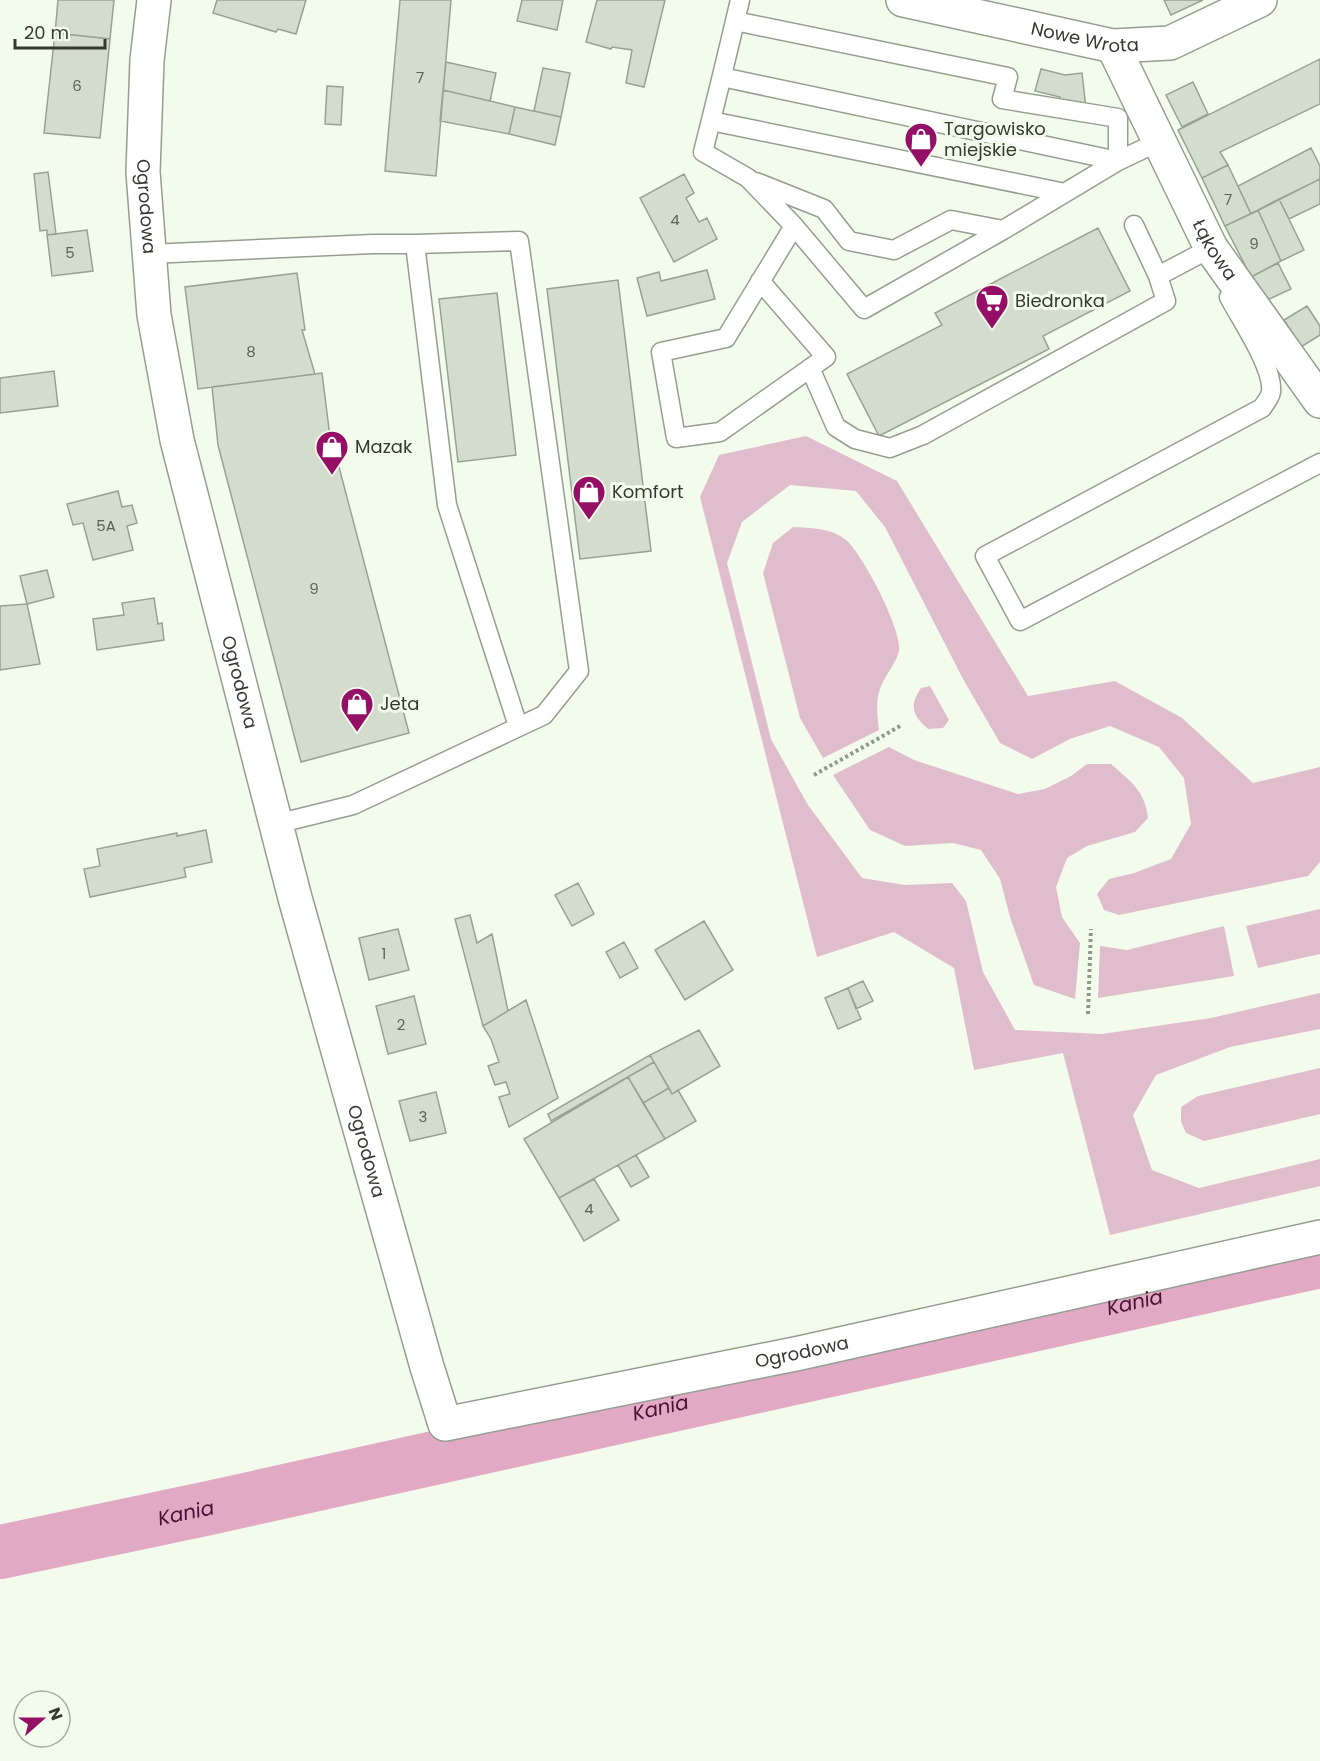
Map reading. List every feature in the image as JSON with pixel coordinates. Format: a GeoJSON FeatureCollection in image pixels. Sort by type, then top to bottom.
{"type":"FeatureCollection","features":[{"type":"Feature","properties":{"kind":"street","name":"Ogrodowa"},"geometry":{"type":"LineString","coordinates":[[154,0],[147,60],[143,172],[154,315],[177,440],[276,824],[390,1239],[446,1424],[800,1353],[1320,1237]]}},
{"type":"Feature","properties":{"kind":"street","name":"Nowe Wrota"},"geometry":{"type":"LineString","coordinates":[[903,0],[981,8],[1113,46],[1170,43],[1260,0]]}},
{"type":"Feature","properties":{"kind":"street"},"geometry":{"type":"LineString","coordinates":[[1133,86],[1170,43]]}},
{"type":"Feature","properties":{"kind":"street","name":"Łąkowa"},"geometry":{"type":"LineString","coordinates":[[1113,46],[1211,248],[1320,401]]}},
{"type":"Feature","properties":{"kind":"lane"},"geometry":{"type":"LineString","coordinates":[[740,0],[703,152],[748,178],[824,209],[849,241],[894,250],[951,220],[1003,230]]}},
{"type":"Feature","properties":{"kind":"lane"},"geometry":{"type":"LineString","coordinates":[[735,21],[1008,77],[1002,99],[1118,118],[1118,161]]}},
{"type":"Feature","properties":{"kind":"lane"},"geometry":{"type":"LineString","coordinates":[[722,77],[1118,161]]}},
{"type":"Feature","properties":{"kind":"lane"},"geometry":{"type":"LineString","coordinates":[[711,121],[1065,193]]}},
{"type":"Feature","properties":{"kind":"lane"},"geometry":{"type":"LineString","coordinates":[[748,178],[794,226],[864,309],[1118,161],[1160,141]]}},
{"type":"Feature","properties":{"kind":"lane"},"geometry":{"type":"LineString","coordinates":[[810,368],[836,427],[855,439],[890,448],[923,435],[1166,301],[1158,276],[1134,225]]}},
{"type":"Feature","properties":{"kind":"lane"},"geometry":{"type":"LineString","coordinates":[[760,281],[826,357],[720,432],[676,438],[661,352],[726,338],[760,281],[794,226]]}},
{"type":"Feature","properties":{"kind":"lane"},"geometry":{"type":"LineString","coordinates":[[149,254],[374,244],[519,241],[579,671],[544,715],[353,805],[276,824]]}},
{"type":"Feature","properties":{"kind":"lane"},"geometry":{"type":"LineString","coordinates":[[415,244],[447,505],[518,726]]}},
{"type":"Feature","properties":{"kind":"lane"},"geometry":{"type":"LineString","coordinates":[[1158,276],[1211,248],[1229,296],[1270,377],[1271,394],[1262,408],[985,556],[1020,621],[1320,463]]}},
{"type":"Feature","properties":{"kind":"path"},"geometry":{"type":"LineString","coordinates":[[814,775],[902,725]]}},
{"type":"Feature","properties":{"kind":"path"},"geometry":{"type":"LineString","coordinates":[[1089,1014],[1092,929]]}},
{"type":"Feature","properties":{"kind":"shaded area"},"geometry":{"type":"Polygon","coordinates":[[[806,436],[897,481],[1028,696],[1115,681],[1182,718],[1253,783],[1320,767],[1320,862],[1308,876],[1119,915],[1104,910],[1097,894],[1109,879],[1134,873],[1171,859],[1191,824],[1184,778],[1159,747],[1110,726],[1070,739],[1032,759],[1000,743],[963,679],[885,527],[856,491],[790,485],[742,522],[727,563],[771,739],[808,805],[862,878],[905,885],[952,883],[966,901],[983,972],[1015,1030],[1102,1034],[1211,1018],[1320,993],[1320,1029],[1230,1047],[1156,1075],[1133,1115],[1152,1170],[1199,1188],[1320,1159],[1320,1186],[1110,1235],[1063,1053],[974,1070],[954,968],[894,932],[817,957],[700,497],[719,455],[806,436]]]}},
{"type":"Feature","properties":{"kind":"shaded area"},"geometry":{"type":"Polygon","coordinates":[[[793,527],[828,531],[846,540],[862,560],[880,593],[899,641],[898,655],[878,695],[879,730],[823,758],[800,718],[763,573],[773,543],[793,527]]]}},
{"type":"Feature","properties":{"kind":"shaded area"},"geometry":{"type":"Polygon","coordinates":[[[930,686],[949,720],[943,728],[928,729],[918,719],[914,710],[915,700],[921,688],[930,686]]]}},
{"type":"Feature","properties":{"kind":"shaded area"},"geometry":{"type":"Polygon","coordinates":[[[889,747],[914,760],[1018,794],[1045,789],[1071,776],[1087,764],[1111,764],[1140,793],[1148,818],[1135,832],[1087,846],[1067,858],[1056,887],[1062,917],[1080,943],[1075,999],[1034,985],[1010,917],[1000,879],[981,850],[953,843],[905,846],[870,830],[833,775],[889,747]]]}},
{"type":"Feature","properties":{"kind":"shaded area"},"geometry":{"type":"Polygon","coordinates":[[[1320,909],[1320,954],[1258,968],[1246,926],[1320,909]]]}},
{"type":"Feature","properties":{"kind":"shaded area"},"geometry":{"type":"Polygon","coordinates":[[[1224,926],[1234,976],[1098,998],[1100,946],[1127,950],[1224,926]]]}},
{"type":"Feature","properties":{"kind":"shaded area"},"geometry":{"type":"Polygon","coordinates":[[[1320,1068],[1320,1114],[1204,1141],[1186,1133],[1181,1122],[1181,1107],[1198,1096],[1320,1068]]]}},
{"type":"Feature","properties":{"kind":"building"},"geometry":{"type":"Polygon","coordinates":[[[58,0],[114,0],[110,39],[55,33],[58,0]]]}},
{"type":"Feature","properties":{"kind":"building"},"geometry":{"type":"Polygon","coordinates":[[[217,0],[306,0],[296,34],[278,29],[276,32],[213,13],[217,0]]]}},
{"type":"Feature","properties":{"kind":"building"},"geometry":{"type":"Polygon","coordinates":[[[400,0],[451,0],[436,176],[385,171],[400,0]]]}},
{"type":"Feature","properties":{"kind":"building"},"geometry":{"type":"Polygon","coordinates":[[[522,0],[563,0],[557,30],[517,21],[522,0]]]}},
{"type":"Feature","properties":{"kind":"building"},"geometry":{"type":"Polygon","coordinates":[[[597,0],[665,0],[644,87],[626,83],[632,50],[612,47],[611,49],[586,42],[597,0]]]}},
{"type":"Feature","properties":{"kind":"building"},"geometry":{"type":"Polygon","coordinates":[[[1164,0],[1203,0],[1171,15],[1164,0]]]}},
{"type":"Feature","properties":{"kind":"building"},"geometry":{"type":"Polygon","coordinates":[[[55,33],[110,39],[100,138],[44,133],[55,33]]]}},
{"type":"Feature","properties":{"kind":"building"},"geometry":{"type":"Polygon","coordinates":[[[1320,59],[1320,104],[1220,152],[1228,165],[1202,178],[1178,130],[1320,59]]]}},
{"type":"Feature","properties":{"kind":"building"},"geometry":{"type":"Polygon","coordinates":[[[446,62],[496,73],[490,101],[443,90],[446,62]]]}},
{"type":"Feature","properties":{"kind":"building"},"geometry":{"type":"Polygon","coordinates":[[[543,68],[570,73],[561,117],[534,111],[543,68]]]}},
{"type":"Feature","properties":{"kind":"building"},"geometry":{"type":"Polygon","coordinates":[[[1041,69],[1065,75],[1082,73],[1086,109],[1058,103],[1060,97],[1035,91],[1041,69]]]}},
{"type":"Feature","properties":{"kind":"building"},"geometry":{"type":"Polygon","coordinates":[[[1193,82],[1208,114],[1182,127],[1166,95],[1193,82]]]}},
{"type":"Feature","properties":{"kind":"building"},"geometry":{"type":"Polygon","coordinates":[[[327,86],[343,87],[341,125],[325,124],[327,86]]]}},
{"type":"Feature","properties":{"kind":"building"},"geometry":{"type":"Polygon","coordinates":[[[443,90],[515,107],[509,134],[440,121],[443,90]]]}},
{"type":"Feature","properties":{"kind":"building"},"geometry":{"type":"Polygon","coordinates":[[[515,107],[561,117],[555,145],[509,134],[515,107]]]}},
{"type":"Feature","properties":{"kind":"building"},"geometry":{"type":"Polygon","coordinates":[[[1311,148],[1320,166],[1320,179],[1251,214],[1238,186],[1311,148]]]}},
{"type":"Feature","properties":{"kind":"building"},"geometry":{"type":"Polygon","coordinates":[[[1228,165],[1251,214],[1225,226],[1202,178],[1228,165]]]}},
{"type":"Feature","properties":{"kind":"building"},"geometry":{"type":"Polygon","coordinates":[[[48,172],[56,234],[47,235],[47,230],[40,231],[34,174],[48,172]]]}},
{"type":"Feature","properties":{"kind":"building"},"geometry":{"type":"Polygon","coordinates":[[[684,174],[694,193],[686,198],[699,222],[707,218],[717,239],[674,262],[640,198],[684,174]]]}},
{"type":"Feature","properties":{"kind":"building"},"geometry":{"type":"Polygon","coordinates":[[[1320,179],[1320,204],[1289,219],[1279,199],[1320,179]]]}},
{"type":"Feature","properties":{"kind":"building"},"geometry":{"type":"Polygon","coordinates":[[[1279,199],[1304,250],[1281,261],[1258,210],[1279,199]]]}},
{"type":"Feature","properties":{"kind":"building"},"geometry":{"type":"Polygon","coordinates":[[[1258,210],[1281,261],[1251,277],[1225,226],[1258,210]]]}},
{"type":"Feature","properties":{"kind":"building","name":"Biedronka"},"geometry":{"type":"Polygon","coordinates":[[[1098,228],[1130,291],[1043,336],[1049,349],[879,436],[847,374],[942,325],[935,313],[1098,228]]]}},
{"type":"Feature","properties":{"kind":"building"},"geometry":{"type":"Polygon","coordinates":[[[87,230],[93,271],[52,276],[47,235],[87,230]]]}},
{"type":"Feature","properties":{"kind":"building"},"geometry":{"type":"Polygon","coordinates":[[[1278,263],[1291,289],[1267,300],[1251,277],[1278,263]]]}},
{"type":"Feature","properties":{"kind":"building"},"geometry":{"type":"Polygon","coordinates":[[[707,270],[715,299],[647,316],[637,278],[659,272],[661,281],[707,270]]]}},
{"type":"Feature","properties":{"kind":"building"},"geometry":{"type":"Polygon","coordinates":[[[297,273],[305,330],[302,330],[315,374],[198,389],[185,287],[297,273]]]}},
{"type":"Feature","properties":{"kind":"building"},"geometry":{"type":"Polygon","coordinates":[[[618,280],[651,551],[580,559],[547,289],[618,280]]]}},
{"type":"Feature","properties":{"kind":"building"},"geometry":{"type":"Polygon","coordinates":[[[497,293],[516,455],[458,462],[439,299],[497,293]]]}},
{"type":"Feature","properties":{"kind":"building"},"geometry":{"type":"Polygon","coordinates":[[[1307,306],[1320,326],[1320,335],[1301,347],[1284,320],[1307,306]]]}},
{"type":"Feature","properties":{"kind":"building"},"geometry":{"type":"Polygon","coordinates":[[[54,371],[58,406],[0,413],[0,378],[54,371]]]}},
{"type":"Feature","properties":{"kind":"building"},"geometry":{"type":"Polygon","coordinates":[[[322,373],[329,429],[409,733],[301,762],[218,445],[212,387],[322,373]]]}},
{"type":"Feature","properties":{"kind":"building"},"geometry":{"type":"Polygon","coordinates":[[[118,491],[122,507],[132,505],[137,523],[127,526],[133,550],[93,560],[83,523],[73,525],[67,504],[118,491]]]}},
{"type":"Feature","properties":{"kind":"building"},"geometry":{"type":"Polygon","coordinates":[[[47,570],[54,597],[27,604],[20,576],[47,570]]]}},
{"type":"Feature","properties":{"kind":"building"},"geometry":{"type":"Polygon","coordinates":[[[154,598],[158,624],[162,623],[164,640],[97,650],[93,619],[124,615],[122,603],[154,598]]]}},
{"type":"Feature","properties":{"kind":"building"},"geometry":{"type":"Polygon","coordinates":[[[27,604],[40,664],[0,670],[0,606],[27,604]]]}},
{"type":"Feature","properties":{"kind":"building"},"geometry":{"type":"Polygon","coordinates":[[[206,830],[212,862],[184,868],[186,877],[90,897],[84,869],[100,866],[97,849],[177,833],[177,836],[206,830]]]}},
{"type":"Feature","properties":{"kind":"building"},"geometry":{"type":"Polygon","coordinates":[[[578,883],[594,914],[572,926],[555,895],[578,883]]]}},
{"type":"Feature","properties":{"kind":"building"},"geometry":{"type":"Polygon","coordinates":[[[470,915],[477,943],[492,934],[508,1011],[483,1026],[455,919],[470,915]]]}},
{"type":"Feature","properties":{"kind":"building"},"geometry":{"type":"Polygon","coordinates":[[[704,921],[733,970],[685,1000],[655,950],[704,921]]]}},
{"type":"Feature","properties":{"kind":"building"},"geometry":{"type":"Polygon","coordinates":[[[398,929],[409,970],[369,980],[359,938],[398,929]]]}},
{"type":"Feature","properties":{"kind":"building"},"geometry":{"type":"Polygon","coordinates":[[[624,942],[638,968],[620,978],[606,952],[624,942]]]}},
{"type":"Feature","properties":{"kind":"building"},"geometry":{"type":"Polygon","coordinates":[[[863,981],[873,1001],[856,1009],[848,988],[863,981]]]}},
{"type":"Feature","properties":{"kind":"building"},"geometry":{"type":"Polygon","coordinates":[[[848,988],[861,1019],[838,1029],[825,998],[848,988]]]}},
{"type":"Feature","properties":{"kind":"building"},"geometry":{"type":"Polygon","coordinates":[[[414,996],[426,1044],[388,1054],[376,1006],[414,996]]]}},
{"type":"Feature","properties":{"kind":"building"},"geometry":{"type":"Polygon","coordinates":[[[526,1000],[558,1098],[509,1127],[499,1097],[510,1094],[506,1082],[495,1085],[488,1066],[499,1062],[491,1039],[483,1026],[526,1000]]]}},
{"type":"Feature","properties":{"kind":"building"},"geometry":{"type":"Polygon","coordinates":[[[699,1030],[720,1066],[672,1094],[650,1055],[699,1030]]]}},
{"type":"Feature","properties":{"kind":"building"},"geometry":{"type":"Polygon","coordinates":[[[650,1055],[654,1062],[551,1121],[548,1114],[650,1055]]]}},
{"type":"Feature","properties":{"kind":"building"},"geometry":{"type":"Polygon","coordinates":[[[654,1062],[669,1088],[643,1103],[628,1077],[654,1062]]]}},
{"type":"Feature","properties":{"kind":"building"},"geometry":{"type":"Polygon","coordinates":[[[628,1077],[665,1139],[559,1198],[524,1139],[628,1077]]]}},
{"type":"Feature","properties":{"kind":"building"},"geometry":{"type":"Polygon","coordinates":[[[669,1088],[672,1094],[678,1090],[696,1121],[665,1139],[643,1103],[669,1088]]]}},
{"type":"Feature","properties":{"kind":"building"},"geometry":{"type":"Polygon","coordinates":[[[436,1092],[446,1133],[410,1141],[399,1101],[436,1092]]]}},
{"type":"Feature","properties":{"kind":"building"},"geometry":{"type":"Polygon","coordinates":[[[636,1155],[649,1177],[631,1187],[618,1165],[636,1155]]]}},
{"type":"Feature","properties":{"kind":"building"},"geometry":{"type":"Polygon","coordinates":[[[594,1179],[619,1220],[584,1241],[559,1198],[594,1179]]]}},
{"type":"Feature","properties":{"kind":"waterway","name":"Kania"},"geometry":{"type":"LineString","coordinates":[[0,1552],[209,1508],[1320,1261]]}},
{"type":"Feature","properties":{"kind":"place","name":"Targowisko miejskie"},"geometry":{"type":"Point","coordinates":[921,168]}},
{"type":"Feature","properties":{"kind":"place","name":"Biedronka"},"geometry":{"type":"Point","coordinates":[992,330]}},
{"type":"Feature","properties":{"kind":"place","name":"Mazak"},"geometry":{"type":"Point","coordinates":[332,476]}},
{"type":"Feature","properties":{"kind":"place","name":"Komfort"},"geometry":{"type":"Point","coordinates":[589,521]}},
{"type":"Feature","properties":{"kind":"place","name":"Jeta"},"geometry":{"type":"Point","coordinates":[357,733]}}]}
